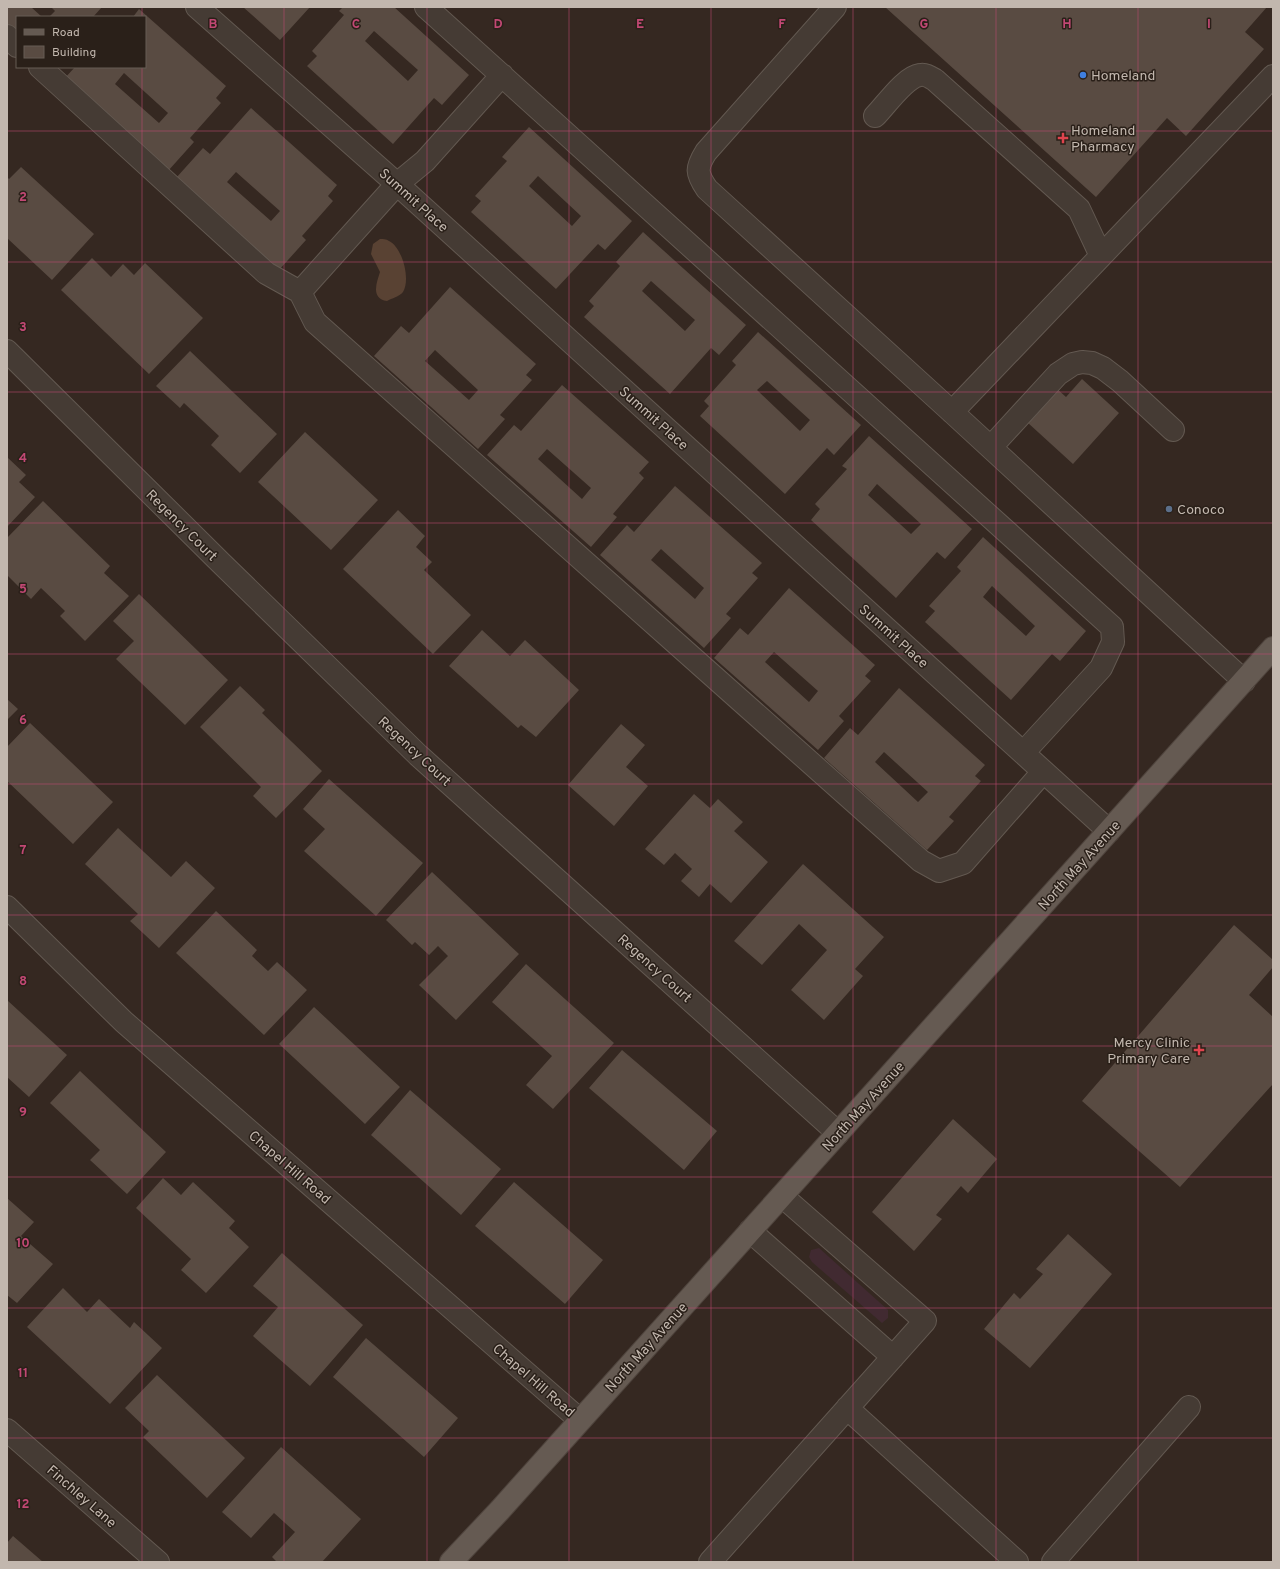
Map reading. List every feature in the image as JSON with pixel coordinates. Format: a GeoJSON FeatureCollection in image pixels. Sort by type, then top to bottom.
{"type":"FeatureCollection","features":[{"type":"Feature","properties":{"kind":"main road","name":"North May Avenue"},"geometry":{"type":"LineString","coordinates":[[451,1562],[500,1510],[1273,648]]}},
{"type":"Feature","properties":{"kind":"street","name":"Summit Place"},"geometry":{"type":"LineString","coordinates":[[198,7],[397,184],[1109,831]]}},
{"type":"Feature","properties":{"kind":"street"},"geometry":{"type":"LineString","coordinates":[[426,7],[1112,627],[1113,642],[1101,668],[1023,753]]}},
{"type":"Feature","properties":{"kind":"street"},"geometry":{"type":"LineString","coordinates":[[835,7],[706,152],[699,164],[699,178],[707,189],[991,447],[1244,681]]}},
{"type":"Feature","properties":{"kind":"street"},"geometry":{"type":"LineString","coordinates":[[7,36],[16,45]]}},
{"type":"Feature","properties":{"kind":"street"},"geometry":{"type":"LineString","coordinates":[[41,68],[266,274],[300,292],[315,322],[921,862],[939,872],[963,863],[1043,772]]}},
{"type":"Feature","properties":{"kind":"street"},"geometry":{"type":"LineString","coordinates":[[300,292],[397,184],[425,161],[502,75]]}},
{"type":"Feature","properties":{"kind":"street"},"geometry":{"type":"LineString","coordinates":[[876,116],[908,80],[921,75],[928,76],[935,80],[1079,209],[1101,256]]}},
{"type":"Feature","properties":{"kind":"street"},"geometry":{"type":"LineString","coordinates":[[952,412],[1273,76]]}},
{"type":"Feature","properties":{"kind":"street","name":"Regency Court"},"geometry":{"type":"LineString","coordinates":[[7,352],[418,755],[838,1133]]}},
{"type":"Feature","properties":{"kind":"street"},"geometry":{"type":"LineString","coordinates":[[991,447],[1058,374],[1073,364],[1082,362],[1092,363],[1103,368],[1120,381],[1173,430]]}},
{"type":"Feature","properties":{"kind":"street","name":"Chapel Hill Road"},"geometry":{"type":"LineString","coordinates":[[7,907],[124,1022],[580,1420]]}},
{"type":"Feature","properties":{"kind":"street"},"geometry":{"type":"LineString","coordinates":[[710,1562],[925,1321],[782,1196]]}},
{"type":"Feature","properties":{"kind":"street"},"geometry":{"type":"LineString","coordinates":[[750,1231],[893,1357]]}},
{"type":"Feature","properties":{"kind":"street"},"geometry":{"type":"LineString","coordinates":[[1052,1562],[1189,1407]]}},
{"type":"Feature","properties":{"kind":"street"},"geometry":{"type":"LineString","coordinates":[[847,1408],[1016,1562]]}},
{"type":"Feature","properties":{"kind":"street","name":"Finchley Lane"},"geometry":{"type":"LineString","coordinates":[[7,1430],[158,1562]]}},
{"type":"Feature","properties":{"kind":"shaded area"},"geometry":{"type":"Polygon","coordinates":[[[380,239],[386,239],[394,244],[401,256],[406,272],[403,292],[387,301],[378,297],[376,285],[380,272],[371,254],[373,244],[380,239]]]}},
{"type":"Feature","properties":{"kind":"shaded area"},"geometry":{"type":"Polygon","coordinates":[[[819,1248],[888,1310],[888,1318],[882,1323],[812,1262],[809,1257],[811,1250],[819,1248]]]}},
{"type":"Feature","properties":{"kind":"building"},"geometry":{"type":"Polygon","coordinates":[[[7,7],[31,7],[41,16],[16,16],[16,35],[7,27],[7,7]]]}},
{"type":"Feature","properties":{"kind":"building"},"geometry":{"type":"Polygon","coordinates":[[[51,7],[102,7],[94,16],[50,16],[55,11],[51,7]]]}},
{"type":"Feature","properties":{"kind":"building"},"geometry":{"type":"Polygon","coordinates":[[[243,7],[310,7],[280,40],[243,7]]]}},
{"type":"Feature","properties":{"kind":"building"},"geometry":{"type":"Polygon","coordinates":[[[343,7],[394,7],[469,75],[442,105],[434,98],[393,144],[307,66],[317,56],[312,51],[344,15],[339,11],[343,7]],[[374,31],[365,41],[408,81],[418,70],[374,31]]]}},
{"type":"Feature","properties":{"kind":"building","name":"Homeland"},"geometry":{"type":"Polygon","coordinates":[[[885,7],[1267,7],[1245,32],[1264,49],[1186,136],[1167,118],[1096,197],[885,7]]]}},
{"type":"Feature","properties":{"kind":"building"},"geometry":{"type":"Polygon","coordinates":[[[139,9],[226,86],[216,98],[221,103],[190,138],[194,142],[168,171],[64,79],[74,68],[146,68],[146,16],[134,16],[139,9]],[[124,73],[115,84],[159,123],[168,113],[124,73]]]}},
{"type":"Feature","properties":{"kind":"building"},"geometry":{"type":"Polygon","coordinates":[[[251,108],[337,185],[328,196],[333,201],[302,236],[306,240],[279,270],[176,178],[203,148],[210,154],[251,108]],[[236,172],[227,182],[271,221],[280,211],[236,172]]]}},
{"type":"Feature","properties":{"kind":"building"},"geometry":{"type":"Polygon","coordinates":[[[529,127],[632,221],[605,250],[598,244],[556,289],[471,212],[481,201],[475,196],[507,161],[502,157],[529,127]],[[538,176],[529,186],[572,226],[581,216],[538,176]]]}},
{"type":"Feature","properties":{"kind":"building"},"geometry":{"type":"Polygon","coordinates":[[[21,167],[94,234],[52,280],[7,238],[7,177],[9,179],[21,167]]]}},
{"type":"Feature","properties":{"kind":"building"},"geometry":{"type":"Polygon","coordinates":[[[643,232],[746,325],[719,355],[711,348],[670,394],[584,317],[594,306],[589,301],[620,266],[616,262],[643,232]],[[651,281],[642,291],[685,331],[695,320],[651,281]]]}},
{"type":"Feature","properties":{"kind":"building"},"geometry":{"type":"Polygon","coordinates":[[[92,258],[111,277],[123,264],[134,275],[145,263],[203,318],[149,374],[61,290],[92,258]]]}},
{"type":"Feature","properties":{"kind":"building"},"geometry":{"type":"Polygon","coordinates":[[[450,287],[536,364],[526,375],[532,380],[500,415],[505,419],[478,449],[374,356],[401,326],[409,333],[450,287]],[[435,350],[425,361],[469,400],[478,390],[435,350]]]}},
{"type":"Feature","properties":{"kind":"building"},"geometry":{"type":"Polygon","coordinates":[[[758,332],[861,425],[834,455],[827,448],[785,494],[700,416],[709,406],[704,401],[736,365],[732,361],[758,332]],[[767,381],[757,390],[800,431],[810,420],[767,381]]]}},
{"type":"Feature","properties":{"kind":"building"},"geometry":{"type":"Polygon","coordinates":[[[190,351],[277,434],[240,473],[211,445],[219,436],[184,403],[180,408],[156,386],[190,351]]]}},
{"type":"Feature","properties":{"kind":"building"},"geometry":{"type":"Polygon","coordinates":[[[1045,378],[1066,397],[1082,379],[1119,413],[1073,464],[1015,411],[1045,378]]]}},
{"type":"Feature","properties":{"kind":"building"},"geometry":{"type":"Polygon","coordinates":[[[562,385],[649,462],[639,473],[644,478],[613,514],[617,517],[591,547],[487,455],[514,425],[521,431],[562,385]],[[547,449],[538,459],[582,499],[591,488],[547,449]]]}},
{"type":"Feature","properties":{"kind":"building"},"geometry":{"type":"Polygon","coordinates":[[[305,432],[378,500],[331,550],[258,482],[305,432]]]}},
{"type":"Feature","properties":{"kind":"building"},"geometry":{"type":"Polygon","coordinates":[[[869,436],[972,529],[945,559],[937,552],[896,598],[811,520],[820,509],[815,504],[847,469],[842,466],[869,436]],[[877,484],[868,495],[911,534],[921,524],[877,484]]]}},
{"type":"Feature","properties":{"kind":"building"},"geometry":{"type":"Polygon","coordinates":[[[7,457],[26,475],[19,482],[35,497],[7,527],[7,457]]]}},
{"type":"Feature","properties":{"kind":"building"},"geometry":{"type":"Polygon","coordinates":[[[675,486],[762,563],[752,573],[758,578],[726,614],[731,618],[704,648],[600,555],[627,525],[634,532],[675,486]],[[661,549],[651,560],[695,599],[704,588],[661,549]]]}},
{"type":"Feature","properties":{"kind":"building"},"geometry":{"type":"Polygon","coordinates":[[[43,501],[110,566],[104,573],[129,596],[85,641],[60,616],[65,611],[41,588],[31,599],[7,575],[7,538],[43,501]]]}},
{"type":"Feature","properties":{"kind":"building"},"geometry":{"type":"Polygon","coordinates":[[[398,510],[425,536],[416,547],[432,562],[424,570],[471,615],[433,654],[343,569],[398,510]]]}},
{"type":"Feature","properties":{"kind":"building"},"geometry":{"type":"Polygon","coordinates":[[[983,537],[1086,631],[1060,661],[1052,654],[1011,700],[925,622],[935,611],[929,606],[961,571],[957,567],[983,537]],[[992,586],[983,597],[1026,636],[1035,626],[992,586]]]}},
{"type":"Feature","properties":{"kind":"building"},"geometry":{"type":"Polygon","coordinates":[[[789,588],[875,665],[865,676],[871,681],[839,716],[844,721],[818,750],[714,658],[740,628],[748,635],[789,588]],[[774,652],[765,662],[809,702],[818,691],[774,652]]]}},
{"type":"Feature","properties":{"kind":"building"},"geometry":{"type":"Polygon","coordinates":[[[139,594],[228,680],[185,725],[116,659],[134,641],[113,621],[139,594]]]}},
{"type":"Feature","properties":{"kind":"building"},"geometry":{"type":"Polygon","coordinates":[[[482,630],[510,656],[525,640],[579,690],[536,737],[521,725],[518,728],[449,666],[482,630]]]}},
{"type":"Feature","properties":{"kind":"building"},"geometry":{"type":"Polygon","coordinates":[[[240,686],[265,710],[262,713],[322,771],[276,818],[253,796],[261,787],[200,727],[240,686]]]}},
{"type":"Feature","properties":{"kind":"building"},"geometry":{"type":"Polygon","coordinates":[[[899,688],[985,765],[975,776],[981,781],[949,817],[954,821],[927,850],[824,758],[850,728],[858,735],[899,688]],[[884,752],[875,762],[918,802],[928,792],[884,752]]]}},
{"type":"Feature","properties":{"kind":"building"},"geometry":{"type":"Polygon","coordinates":[[[7,699],[18,709],[7,720],[7,699]]]}},
{"type":"Feature","properties":{"kind":"building"},"geometry":{"type":"Polygon","coordinates":[[[30,723],[113,802],[73,844],[7,781],[7,747],[30,723]]]}},
{"type":"Feature","properties":{"kind":"building"},"geometry":{"type":"Polygon","coordinates":[[[621,724],[645,745],[626,767],[648,786],[614,826],[568,785],[621,724]]]}},
{"type":"Feature","properties":{"kind":"building"},"geometry":{"type":"Polygon","coordinates":[[[329,779],[423,863],[376,916],[304,851],[325,829],[303,809],[329,779]]]}},
{"type":"Feature","properties":{"kind":"building"},"geometry":{"type":"Polygon","coordinates":[[[694,794],[710,808],[718,799],[743,822],[734,831],[768,862],[731,903],[710,884],[699,897],[681,881],[692,869],[675,853],[664,865],[645,849],[694,794]]]}},
{"type":"Feature","properties":{"kind":"building"},"geometry":{"type":"Polygon","coordinates":[[[118,828],[171,877],[186,861],[215,888],[159,948],[130,921],[138,914],[85,864],[118,828]]]}},
{"type":"Feature","properties":{"kind":"building"},"geometry":{"type":"Polygon","coordinates":[[[803,864],[884,937],[855,969],[863,976],[824,1020],[791,990],[827,950],[799,924],[762,965],[734,941],[803,864]]]}},
{"type":"Feature","properties":{"kind":"building"},"geometry":{"type":"Polygon","coordinates":[[[432,872],[519,954],[456,1020],[419,985],[448,956],[438,946],[429,955],[415,942],[412,945],[386,920],[432,872]]]}},
{"type":"Feature","properties":{"kind":"building"},"geometry":{"type":"Polygon","coordinates":[[[216,911],[257,950],[252,956],[268,971],[277,962],[307,990],[264,1035],[176,953],[216,911]]]}},
{"type":"Feature","properties":{"kind":"building","name":"Mercy Clinic Primary Care"},"geometry":{"type":"Polygon","coordinates":[[[1234,925],[1273,960],[1273,967],[1249,995],[1273,1017],[1273,1084],[1180,1187],[1082,1101],[1234,925]]]}},
{"type":"Feature","properties":{"kind":"building"},"geometry":{"type":"Polygon","coordinates":[[[526,964],[614,1043],[553,1109],[526,1085],[552,1056],[492,1002],[526,964]]]}},
{"type":"Feature","properties":{"kind":"building"},"geometry":{"type":"Polygon","coordinates":[[[7,1000],[67,1055],[29,1097],[7,1077],[7,1000]]]}},
{"type":"Feature","properties":{"kind":"building"},"geometry":{"type":"Polygon","coordinates":[[[314,1007],[400,1087],[365,1124],[279,1044],[314,1007]]]}},
{"type":"Feature","properties":{"kind":"building"},"geometry":{"type":"Polygon","coordinates":[[[622,1050],[717,1131],[684,1170],[589,1088],[622,1050]]]}},
{"type":"Feature","properties":{"kind":"building"},"geometry":{"type":"Polygon","coordinates":[[[80,1071],[166,1152],[127,1194],[90,1160],[100,1150],[50,1103],[80,1071]]]}},
{"type":"Feature","properties":{"kind":"building"},"geometry":{"type":"Polygon","coordinates":[[[410,1090],[501,1169],[461,1215],[371,1135],[410,1090]]]}},
{"type":"Feature","properties":{"kind":"building"},"geometry":{"type":"Polygon","coordinates":[[[953,1119],[997,1159],[968,1193],[961,1186],[936,1215],[942,1219],[914,1251],[872,1212],[953,1119]]]}},
{"type":"Feature","properties":{"kind":"building"},"geometry":{"type":"Polygon","coordinates":[[[163,1178],[181,1195],[193,1182],[235,1221],[229,1228],[249,1247],[206,1293],[181,1270],[191,1259],[136,1208],[163,1178]]]}},
{"type":"Feature","properties":{"kind":"building"},"geometry":{"type":"Polygon","coordinates":[[[514,1182],[603,1260],[565,1304],[475,1226],[514,1182]]]}},
{"type":"Feature","properties":{"kind":"building"},"geometry":{"type":"Polygon","coordinates":[[[7,1198],[34,1222],[21,1236],[53,1264],[17,1303],[7,1295],[7,1198]]]}},
{"type":"Feature","properties":{"kind":"building"},"geometry":{"type":"Polygon","coordinates":[[[1068,1234],[1112,1274],[1030,1368],[984,1329],[1014,1293],[1020,1299],[1043,1274],[1036,1269],[1068,1234]]]}},
{"type":"Feature","properties":{"kind":"building"},"geometry":{"type":"Polygon","coordinates":[[[282,1253],[363,1325],[310,1386],[253,1336],[278,1307],[253,1286],[282,1253]]]}},
{"type":"Feature","properties":{"kind":"building"},"geometry":{"type":"Polygon","coordinates":[[[63,1288],[87,1312],[99,1299],[130,1328],[134,1322],[162,1348],[110,1404],[27,1327],[63,1288]]]}},
{"type":"Feature","properties":{"kind":"building"},"geometry":{"type":"Polygon","coordinates":[[[366,1338],[458,1418],[424,1457],[333,1377],[366,1338]]]}},
{"type":"Feature","properties":{"kind":"building"},"geometry":{"type":"Polygon","coordinates":[[[157,1375],[245,1458],[207,1498],[143,1437],[149,1431],[125,1408],[157,1375]]]}},
{"type":"Feature","properties":{"kind":"building"},"geometry":{"type":"Polygon","coordinates":[[[281,1447],[361,1519],[322,1562],[277,1562],[272,1557],[295,1532],[274,1513],[251,1538],[222,1512],[281,1447]]]}},
{"type":"Feature","properties":{"kind":"building"},"geometry":{"type":"Polygon","coordinates":[[[13,1536],[43,1562],[7,1562],[7,1543],[13,1536]]]}},
{"type":"Feature","properties":{"kind":"place","name":"Homeland"},"geometry":{"type":"Point","coordinates":[1083,75]}},
{"type":"Feature","properties":{"kind":"place","name":"Homeland Pharmacy"},"geometry":{"type":"Point","coordinates":[1063,138]}},
{"type":"Feature","properties":{"kind":"place","name":"Conoco"},"geometry":{"type":"Point","coordinates":[1169,509]}},
{"type":"Feature","properties":{"kind":"place","name":"Mercy Clinic Primary Care"},"geometry":{"type":"Point","coordinates":[1199,1050]}}]}
